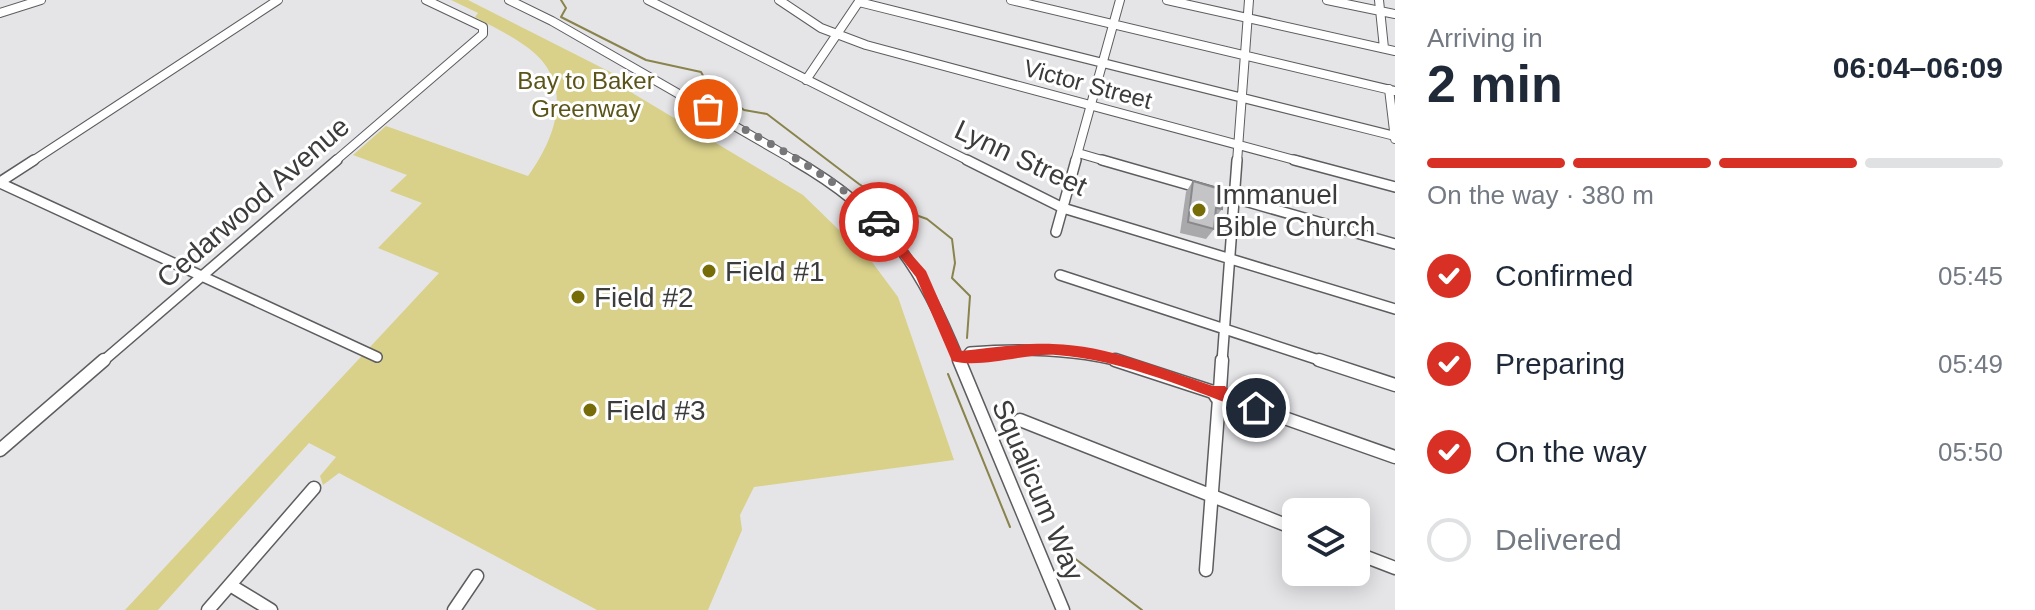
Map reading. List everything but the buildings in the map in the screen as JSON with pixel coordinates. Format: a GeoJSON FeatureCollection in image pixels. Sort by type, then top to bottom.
{"type":"FeatureCollection","features":[{"type":"Feature","properties":{"kind":"street"},"geometry":{"type":"LineString","coordinates":[[0,13],[41,0]]}},
{"type":"Feature","properties":{"kind":"street"},"geometry":{"type":"LineString","coordinates":[[0,183],[278,0]]}},
{"type":"Feature","properties":{"kind":"street","name":"Cedarwood Avenue"},"geometry":{"type":"LineString","coordinates":[[0,450],[483,34],[483,27],[426,0]]}},
{"type":"Feature","properties":{"kind":"street","name":"Squalicum Way"},"geometry":{"type":"LineString","coordinates":[[509,0],[552,21],[782,151],[859,201],[896,240],[921,275],[962,356],[1063,610]]}},
{"type":"Feature","properties":{"kind":"street","name":"Lynn Street"},"geometry":{"type":"LineString","coordinates":[[648,0],[1063,208],[1395,309]]}},
{"type":"Feature","properties":{"kind":"street","name":"Victor Street"},"geometry":{"type":"LineString","coordinates":[[779,0],[798,15],[837,34],[1395,187]]}},
{"type":"Feature","properties":{"kind":"street"},"geometry":{"type":"LineString","coordinates":[[806,80],[859,1],[1395,137],[1392,90],[1011,0]]}},
{"type":"Feature","properties":{"kind":"street"},"geometry":{"type":"LineString","coordinates":[[1056,232],[1120,0]]}},
{"type":"Feature","properties":{"kind":"street"},"geometry":{"type":"LineString","coordinates":[[1167,0],[1395,51]]}},
{"type":"Feature","properties":{"kind":"street"},"geometry":{"type":"LineString","coordinates":[[1206,570],[1249,0]]}},
{"type":"Feature","properties":{"kind":"street"},"geometry":{"type":"LineString","coordinates":[[1327,0],[1395,14]]}},
{"type":"Feature","properties":{"kind":"street"},"geometry":{"type":"LineString","coordinates":[[1379,0],[1384,48]]}},
{"type":"Feature","properties":{"kind":"street"},"geometry":{"type":"LineString","coordinates":[[1078,153],[1395,244]]}},
{"type":"Feature","properties":{"kind":"street"},"geometry":{"type":"LineString","coordinates":[[0,183],[377,357]]}},
{"type":"Feature","properties":{"kind":"street"},"geometry":{"type":"LineString","coordinates":[[1060,275],[1395,385]]}},
{"type":"Feature","properties":{"kind":"street"},"geometry":{"type":"LineString","coordinates":[[962,356],[1010,355],[1013,351],[1053,349],[1086,353],[1145,369],[1395,457]]}},
{"type":"Feature","properties":{"kind":"street"},"geometry":{"type":"LineString","coordinates":[[1020,420],[1282,524]]}},
{"type":"Feature","properties":{"kind":"street"},"geometry":{"type":"LineString","coordinates":[[208,610],[314,488]]}},
{"type":"Feature","properties":{"kind":"street"},"geometry":{"type":"LineString","coordinates":[[1370,558],[1395,568]]}},
{"type":"Feature","properties":{"kind":"street"},"geometry":{"type":"LineString","coordinates":[[454,610],[477,576]]}},
{"type":"Feature","properties":{"kind":"street"},"geometry":{"type":"LineString","coordinates":[[230,585],[271,610]]}},
{"type":"Feature","properties":{"kind":"green space","name":"Bay to Baker Greenway"},"geometry":{"type":"Polygon","coordinates":[[[451,0],[468,0],[634,84],[629,91],[803,195],[872,262],[898,297],[954,460],[754,487],[740,515],[742,530],[708,610],[597,610],[339,473],[323,485],[320,476],[336,457],[309,443],[158,610],[125,610],[439,273],[378,248],[422,203],[390,191],[407,175],[353,155],[386,126],[528,176],[539,160],[554,125],[557,108],[551,74],[524,45],[475,17],[478,13],[451,0]]]}},
{"type":"Feature","properties":{"kind":"waterway"},"geometry":{"type":"LineString","coordinates":[[561,0],[566,8],[561,17],[646,60],[701,72],[706,81],[744,110],[767,114],[859,184],[896,208],[927,219],[952,239],[955,263],[952,278],[970,296],[967,338]]}},
{"type":"Feature","properties":{"kind":"waterway"},"geometry":{"type":"LineString","coordinates":[[948,374],[1010,527]]}},
{"type":"Feature","properties":{"kind":"waterway"},"geometry":{"type":"LineString","coordinates":[[1056,544],[1142,610]]}},
{"type":"Feature","properties":{"kind":"way so far"},"geometry":{"type":"LineString","coordinates":[[708,109],[827,179],[859,201],[879,222]]}},
{"type":"Feature","properties":{"kind":"place","name":"Immanuel Bible Church"},"geometry":{"type":"Point","coordinates":[1199,210]}},
{"type":"Feature","properties":{"kind":"place","name":"Field #1"},"geometry":{"type":"Point","coordinates":[709,271]}},
{"type":"Feature","properties":{"kind":"place","name":"Field #2"},"geometry":{"type":"Point","coordinates":[578,297]}},
{"type":"Feature","properties":{"kind":"place","name":"Field #3"},"geometry":{"type":"Point","coordinates":[590,410]}},
{"type":"Feature","properties":{"kind":"route"},"geometry":{"type":"LineString","coordinates":[[879,222],[921,275],[957,357],[1010,355],[1013,351],[1053,349],[1086,353],[1160,373],[1213,392],[1220,390],[1225,397],[1256,408]]}}]}
